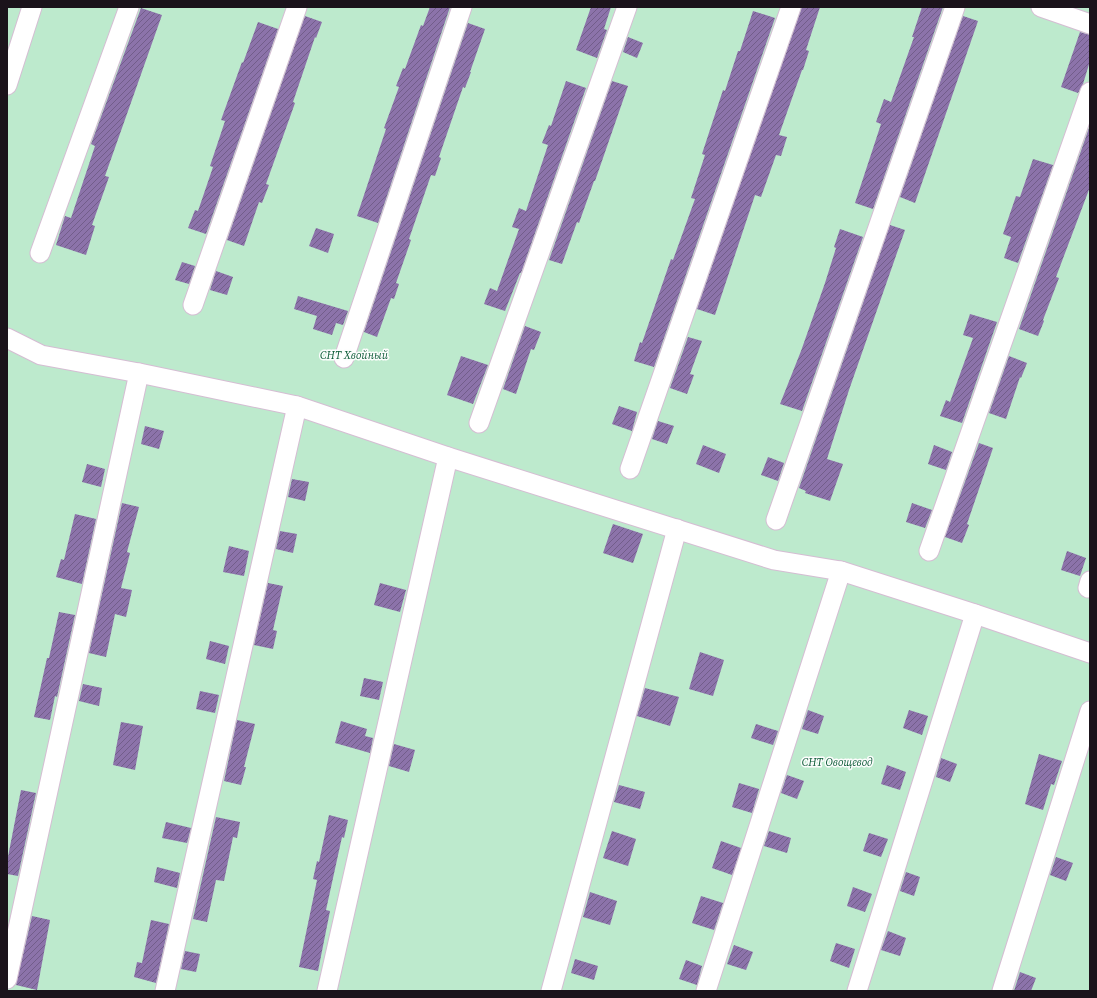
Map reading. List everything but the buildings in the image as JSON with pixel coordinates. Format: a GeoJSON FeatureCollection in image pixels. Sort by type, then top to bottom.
{"type":"FeatureCollection","features":[{"type":"Feature","properties":{"kind":"street"},"geometry":{"type":"LineString","coordinates":[[7,86],[32,7]]}},
{"type":"Feature","properties":{"kind":"street"},"geometry":{"type":"LineString","coordinates":[[40,253],[129,7]]}},
{"type":"Feature","properties":{"kind":"street"},"geometry":{"type":"LineString","coordinates":[[193,305],[297,7]]}},
{"type":"Feature","properties":{"kind":"street"},"geometry":{"type":"LineString","coordinates":[[344,358],[462,7]]}},
{"type":"Feature","properties":{"kind":"street"},"geometry":{"type":"LineString","coordinates":[[479,423],[626,7]]}},
{"type":"Feature","properties":{"kind":"street"},"geometry":{"type":"LineString","coordinates":[[630,469],[791,7]]}},
{"type":"Feature","properties":{"kind":"street"},"geometry":{"type":"LineString","coordinates":[[776,520],[955,7]]}},
{"type":"Feature","properties":{"kind":"street"},"geometry":{"type":"LineString","coordinates":[[1041,7],[1090,24]]}},
{"type":"Feature","properties":{"kind":"street"},"geometry":{"type":"LineString","coordinates":[[929,552],[1090,92]]}},
{"type":"Feature","properties":{"kind":"street"},"geometry":{"type":"LineString","coordinates":[[7,338],[41,355],[139,373],[297,406],[448,457],[774,560],[841,571],[1090,653]]}},
{"type":"Feature","properties":{"kind":"street"},"geometry":{"type":"LineString","coordinates":[[7,979],[139,373]]}},
{"type":"Feature","properties":{"kind":"street"},"geometry":{"type":"LineString","coordinates":[[165,991],[297,406]]}},
{"type":"Feature","properties":{"kind":"street"},"geometry":{"type":"LineString","coordinates":[[328,991],[448,457]]}},
{"type":"Feature","properties":{"kind":"street"},"geometry":{"type":"LineString","coordinates":[[551,991],[677,529]]}},
{"type":"Feature","properties":{"kind":"street"},"geometry":{"type":"LineString","coordinates":[[706,991],[841,571]]}},
{"type":"Feature","properties":{"kind":"street"},"geometry":{"type":"LineString","coordinates":[[857,991],[975,614]]}},
{"type":"Feature","properties":{"kind":"street"},"geometry":{"type":"LineString","coordinates":[[1002,991],[1090,711]]}},
{"type":"Feature","properties":{"kind":"green space","name":"СНТ Хвойный"},"geometry":{"type":"Polygon","coordinates":[[[7,7],[1090,7],[1090,991],[7,991],[7,7]]]}},
{"type":"Feature","properties":{"kind":"park label","name":"СНТ Овощевод"},"geometry":{"type":"Point","coordinates":[837,762]}}]}
